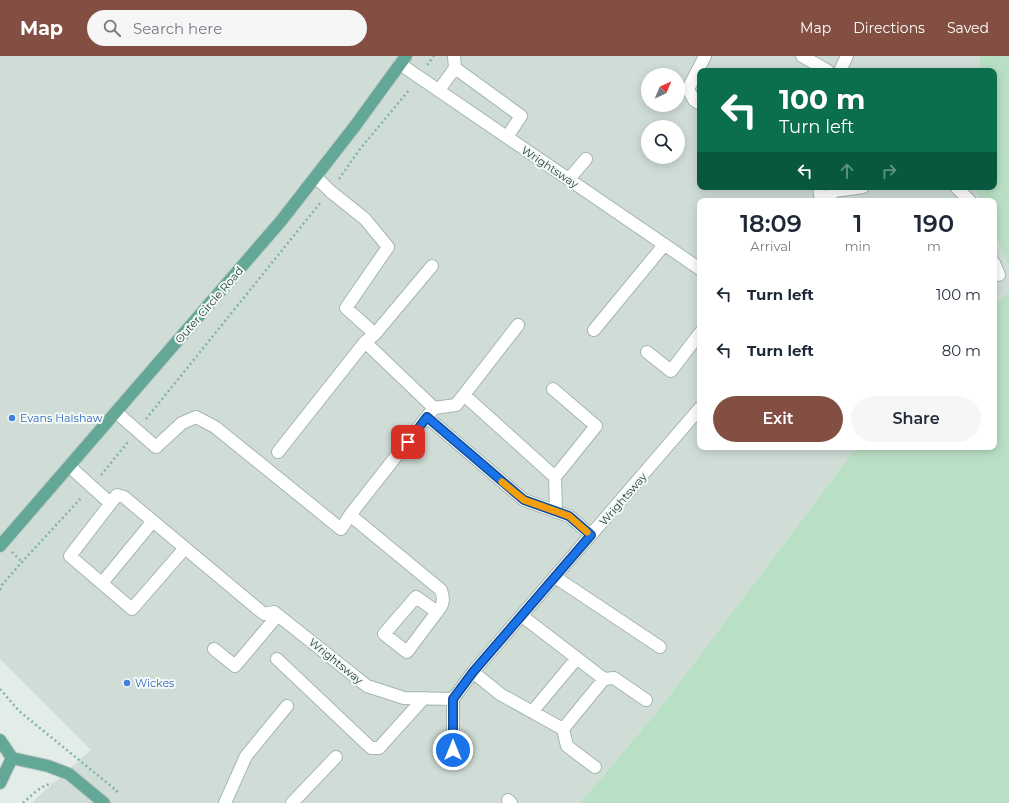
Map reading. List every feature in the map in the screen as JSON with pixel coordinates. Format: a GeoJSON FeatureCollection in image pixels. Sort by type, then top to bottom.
{"type":"FeatureCollection","features":[{"type":"Feature","properties":{"kind":"main road","name":"Outer Circle Road"},"geometry":{"type":"LineString","coordinates":[[0,546],[281,221],[316,177],[403,60]]}},
{"type":"Feature","properties":{"kind":"main road"},"geometry":{"type":"LineString","coordinates":[[0,740],[12,758],[48,766],[64,772],[108,800]]}},
{"type":"Feature","properties":{"kind":"main road"},"geometry":{"type":"LineString","coordinates":[[0,783],[12,758]]}},
{"type":"Feature","properties":{"kind":"street"},"geometry":{"type":"LineString","coordinates":[[699,68],[705,56]]}},
{"type":"Feature","properties":{"kind":"street"},"geometry":{"type":"LineString","coordinates":[[802,56],[823,68]]}},
{"type":"Feature","properties":{"kind":"street"},"geometry":{"type":"LineString","coordinates":[[841,68],[847,56]]}},
{"type":"Feature","properties":{"kind":"street","name":"Wrightsway"},"geometry":{"type":"LineString","coordinates":[[403,60],[419,77],[697,267]]}},
{"type":"Feature","properties":{"kind":"street"},"geometry":{"type":"LineString","coordinates":[[439,90],[454,62],[521,116],[507,137]]}},
{"type":"Feature","properties":{"kind":"street"},"geometry":{"type":"LineString","coordinates":[[697,72],[688,89],[694,100],[697,102]]}},
{"type":"Feature","properties":{"kind":"street"},"geometry":{"type":"LineString","coordinates":[[569,179],[586,159]]}},
{"type":"Feature","properties":{"kind":"street"},"geometry":{"type":"LineString","coordinates":[[316,177],[330,191],[365,219],[388,247],[346,308],[375,334]]}},
{"type":"Feature","properties":{"kind":"street"},"geometry":{"type":"LineString","coordinates":[[828,198],[834,191],[841,190]]}},
{"type":"Feature","properties":{"kind":"street"},"geometry":{"type":"LineString","coordinates":[[959,190],[967,198]]}},
{"type":"Feature","properties":{"kind":"street"},"geometry":{"type":"LineString","coordinates":[[594,330],[664,245]]}},
{"type":"Feature","properties":{"kind":"street"},"geometry":{"type":"LineString","coordinates":[[278,452],[365,342],[375,334],[432,266]]}},
{"type":"Feature","properties":{"kind":"street"},"geometry":{"type":"LineString","coordinates":[[997,271],[999,276]]}},
{"type":"Feature","properties":{"kind":"street"},"geometry":{"type":"LineString","coordinates":[[116,412],[156,447],[182,423],[196,417],[215,427],[341,530],[350,515],[431,413],[456,405],[518,325]]}},
{"type":"Feature","properties":{"kind":"street"},"geometry":{"type":"LineString","coordinates":[[647,352],[671,371],[697,337]]}},
{"type":"Feature","properties":{"kind":"street"},"geometry":{"type":"LineString","coordinates":[[365,342],[431,413],[524,500],[569,516],[591,535]]}},
{"type":"Feature","properties":{"kind":"street"},"geometry":{"type":"LineString","coordinates":[[553,390],[596,426],[555,477],[556,512]]}},
{"type":"Feature","properties":{"kind":"street"},"geometry":{"type":"LineString","coordinates":[[464,395],[555,477]]}},
{"type":"Feature","properties":{"kind":"street","name":"Wrightsway"},"geometry":{"type":"LineString","coordinates":[[276,613],[367,686],[404,698],[453,699],[473,672],[697,411]]}},
{"type":"Feature","properties":{"kind":"street"},"geometry":{"type":"LineString","coordinates":[[69,466],[110,503]]}},
{"type":"Feature","properties":{"kind":"street"},"geometry":{"type":"LineString","coordinates":[[185,548],[132,609],[70,556],[117,495],[124,497],[264,614],[276,613]]}},
{"type":"Feature","properties":{"kind":"street"},"geometry":{"type":"LineString","coordinates":[[350,515],[441,590],[444,599],[438,612],[407,652],[384,634],[416,597],[438,612]]}},
{"type":"Feature","properties":{"kind":"street"},"geometry":{"type":"LineString","coordinates":[[102,583],[153,521]]}},
{"type":"Feature","properties":{"kind":"street"},"geometry":{"type":"LineString","coordinates":[[555,577],[660,647]]}},
{"type":"Feature","properties":{"kind":"street"},"geometry":{"type":"LineString","coordinates":[[214,649],[234,666],[276,613]]}},
{"type":"Feature","properties":{"kind":"street"},"geometry":{"type":"LineString","coordinates":[[522,616],[604,679],[614,678],[646,700]]}},
{"type":"Feature","properties":{"kind":"street"},"geometry":{"type":"LineString","coordinates":[[532,712],[577,658]]}},
{"type":"Feature","properties":{"kind":"street"},"geometry":{"type":"LineString","coordinates":[[277,659],[372,748],[379,748],[424,698]]}},
{"type":"Feature","properties":{"kind":"street"},"geometry":{"type":"LineString","coordinates":[[473,672],[500,694],[563,729],[567,746],[594,767]]}},
{"type":"Feature","properties":{"kind":"street"},"geometry":{"type":"LineString","coordinates":[[563,729],[604,679]]}},
{"type":"Feature","properties":{"kind":"street"},"geometry":{"type":"LineString","coordinates":[[453,699],[453,750]]}},
{"type":"Feature","properties":{"kind":"street"},"geometry":{"type":"LineString","coordinates":[[225,803],[246,756],[287,706]]}},
{"type":"Feature","properties":{"kind":"street"},"geometry":{"type":"LineString","coordinates":[[292,803],[336,757]]}},
{"type":"Feature","properties":{"kind":"path"},"geometry":{"type":"LineString","coordinates":[[0,590],[2,585],[92,487],[330,191],[360,149],[419,77],[434,56]]}},
{"type":"Feature","properties":{"kind":"path"},"geometry":{"type":"LineString","coordinates":[[0,689],[19,711],[117,791],[108,800]]}},
{"type":"Feature","properties":{"kind":"path"},"geometry":{"type":"LineString","coordinates":[[23,803],[47,784],[53,784]]}},
{"type":"Feature","properties":{"kind":"shaded area"},"geometry":{"type":"Polygon","coordinates":[[[0,56],[980,56],[978,68],[697,68],[697,190],[976,190],[980,198],[697,198],[697,450],[855,450],[657,712],[580,803],[31,803],[91,750],[0,659],[0,56]]]}},
{"type":"Feature","properties":{"kind":"shaded area"},"geometry":{"type":"Polygon","coordinates":[[[997,239],[1009,267],[1009,291],[997,303],[997,239]]]}},
{"type":"Feature","properties":{"kind":"green space"},"geometry":{"type":"Polygon","coordinates":[[[980,56],[1009,56],[1009,267],[997,239],[997,198],[980,198],[976,190],[997,190],[997,68],[978,68],[980,56]]]}},
{"type":"Feature","properties":{"kind":"green space"},"geometry":{"type":"Polygon","coordinates":[[[1009,291],[1009,803],[580,803],[657,712],[855,450],[997,450],[997,303],[1009,291]]]}},
{"type":"Feature","properties":{"kind":"slow traffic"},"geometry":{"type":"LineString","coordinates":[[502,482],[524,500],[569,516],[587,532]]}},
{"type":"Feature","properties":{"kind":"place","name":"Evans Halshaw"},"geometry":{"type":"Point","coordinates":[12,418]}},
{"type":"Feature","properties":{"kind":"place","name":"Wickes"},"geometry":{"type":"Point","coordinates":[127,683]}},
{"type":"Feature","properties":{"kind":"route"},"geometry":{"type":"LineString","coordinates":[[408,442],[427,417],[524,500],[569,516],[591,535],[459,689],[453,699],[453,750]]}}]}
